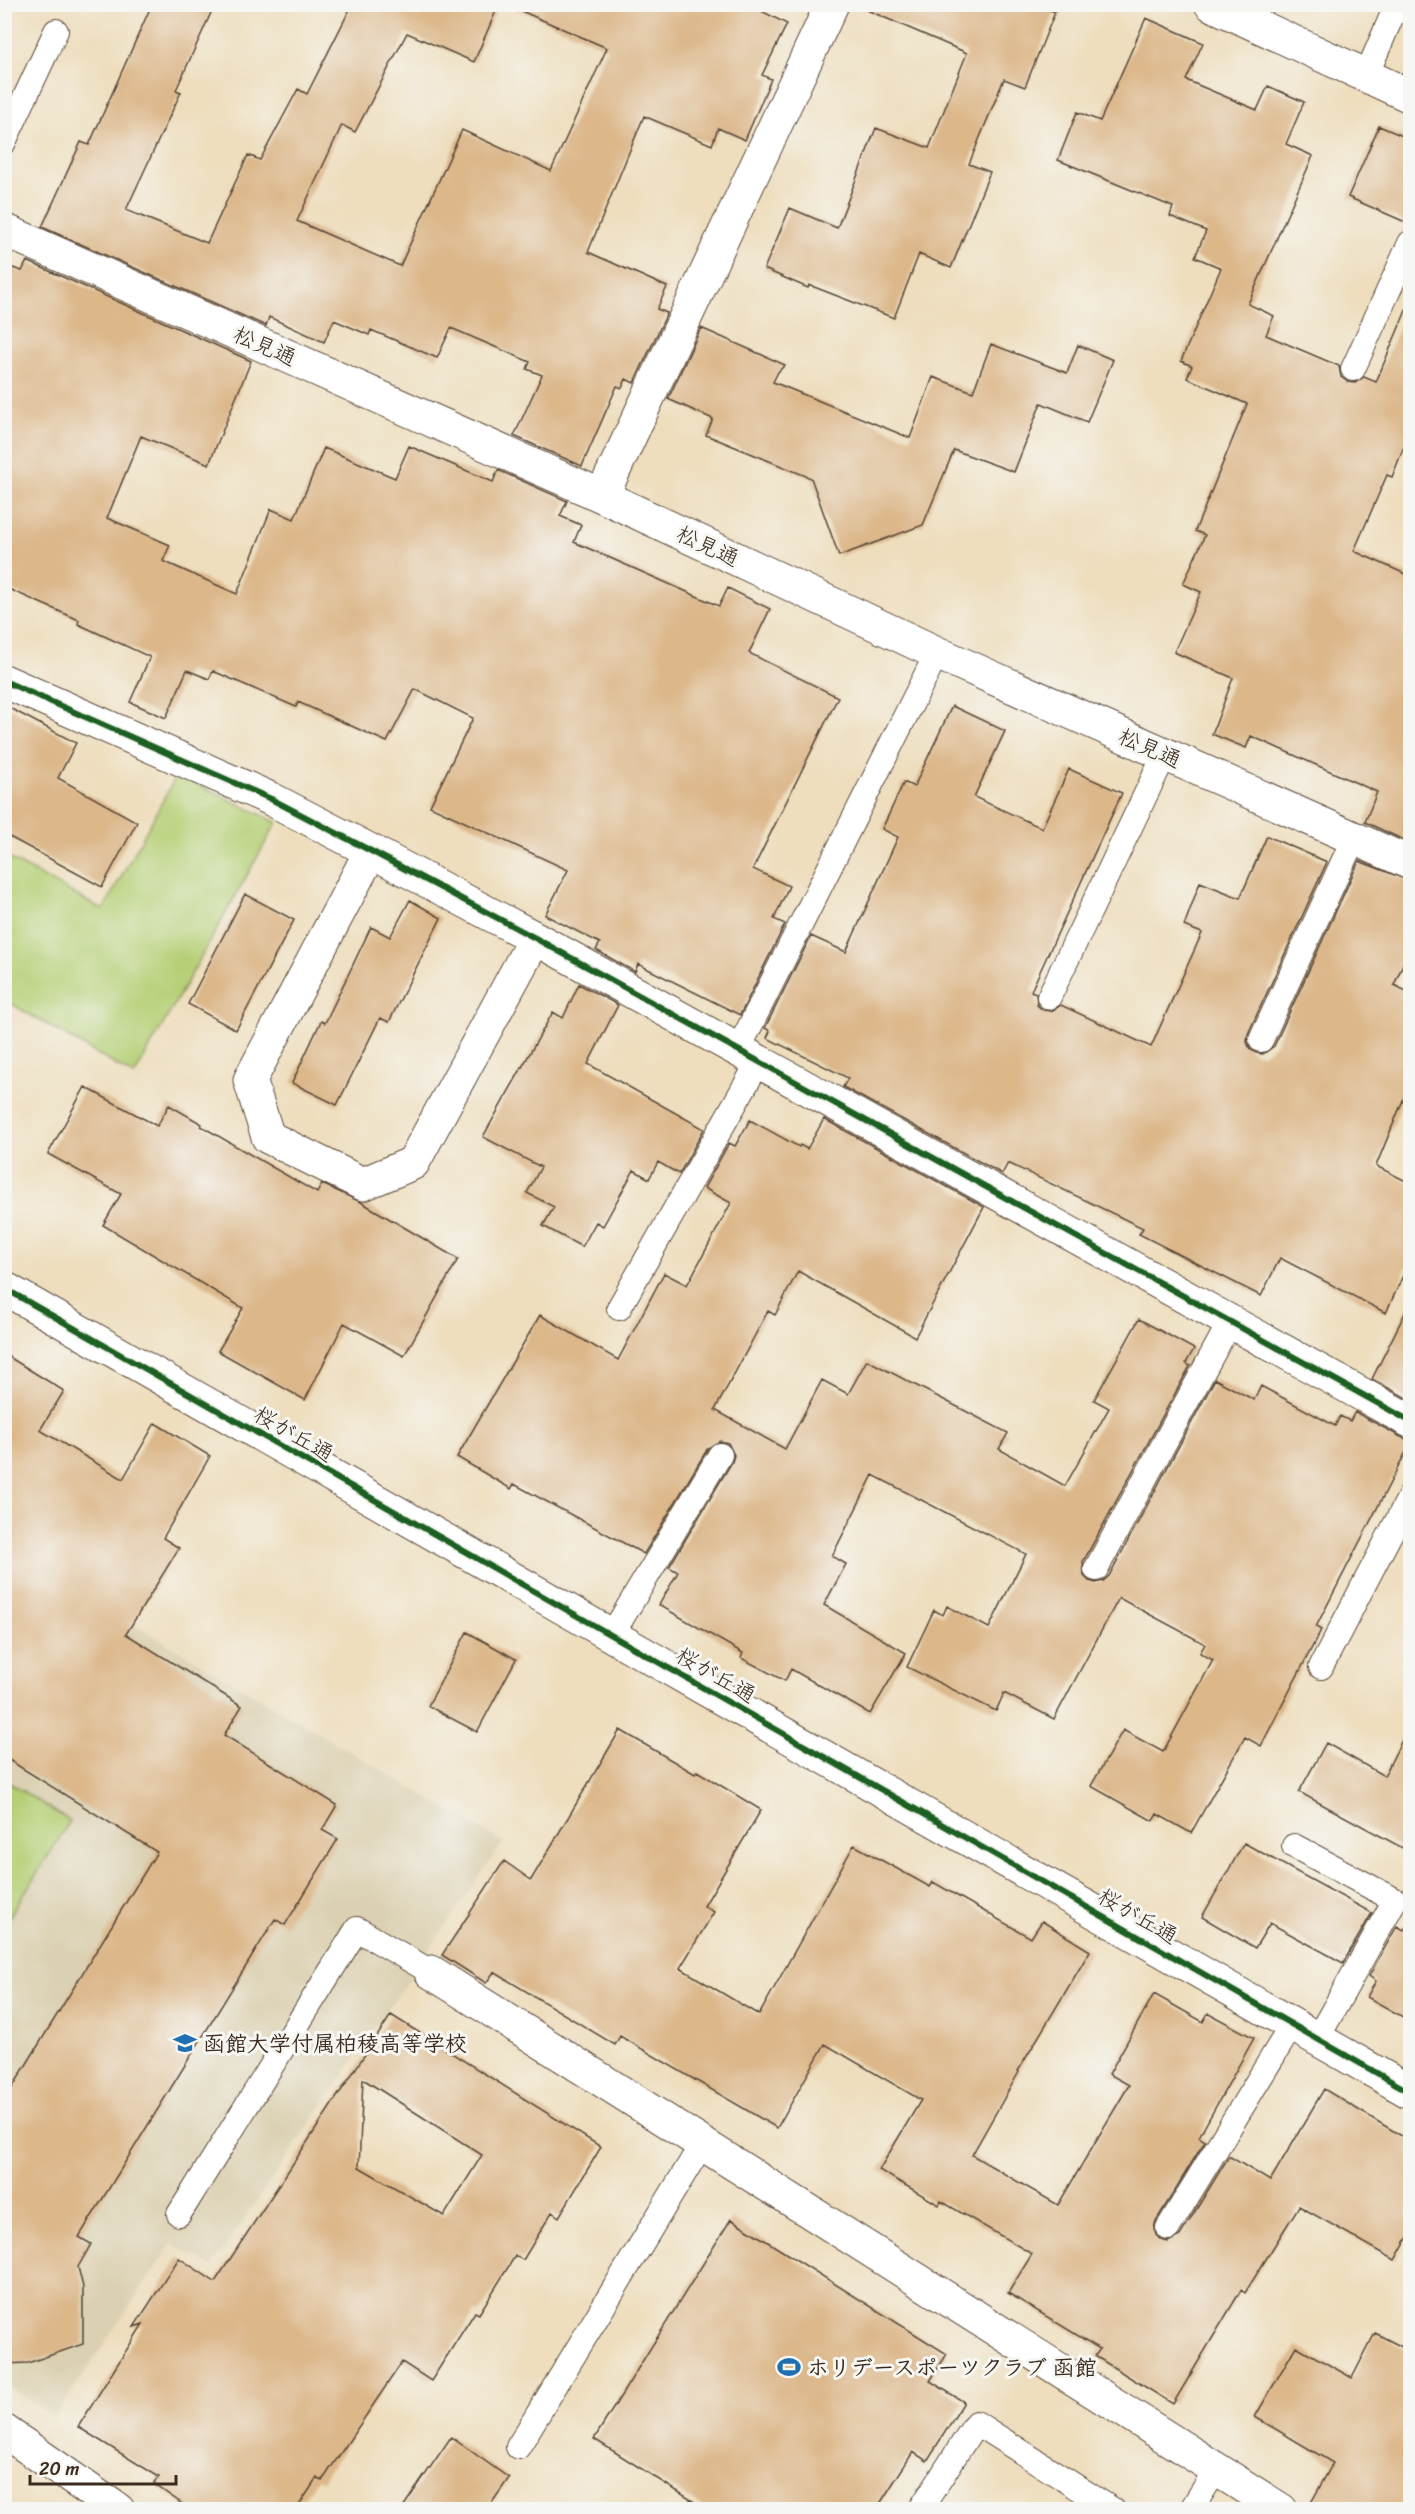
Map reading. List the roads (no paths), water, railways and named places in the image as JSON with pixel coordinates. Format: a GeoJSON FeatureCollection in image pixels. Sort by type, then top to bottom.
{"type":"FeatureCollection","features":[{"type":"Feature","properties":{"kind":"street"},"geometry":{"type":"LineString","coordinates":[[602,496],[832,4]]}},
{"type":"Feature","properties":{"kind":"street"},"geometry":{"type":"LineString","coordinates":[[1211,4],[1410,96]]}},
{"type":"Feature","properties":{"kind":"street","name":"松見通"},"geometry":{"type":"LineString","coordinates":[[4,230],[602,496],[937,653],[1410,863]]}},
{"type":"Feature","properties":{"kind":"street"},"geometry":{"type":"LineString","coordinates":[[4,681],[271,799],[371,850],[535,938],[1410,1421]]}},
{"type":"Feature","properties":{"kind":"street"},"geometry":{"type":"LineString","coordinates":[[371,850],[250,1080],[268,1137],[363,1184],[413,1163],[535,938]]}},
{"type":"Feature","properties":{"kind":"street","name":"桜が丘通"},"geometry":{"type":"LineString","coordinates":[[4,1288],[1410,2092]]}},
{"type":"Feature","properties":{"kind":"street"},"geometry":{"type":"LineString","coordinates":[[431,1972],[1281,2510]]}},
{"type":"Feature","properties":{"kind":"street"},"geometry":{"type":"LineString","coordinates":[[4,2431],[118,2510]]}},
{"type":"Feature","properties":{"kind":"lane"},"geometry":{"type":"LineString","coordinates":[[1366,76],[1397,4]]}},
{"type":"Feature","properties":{"kind":"lane"},"geometry":{"type":"LineString","coordinates":[[4,142],[56,31]]}},
{"type":"Feature","properties":{"kind":"lane"},"geometry":{"type":"LineString","coordinates":[[1353,369],[1410,243]]}},
{"type":"Feature","properties":{"kind":"lane"},"geometry":{"type":"LineString","coordinates":[[619,1308],[748,1057],[937,653]]}},
{"type":"Feature","properties":{"kind":"lane"},"geometry":{"type":"LineString","coordinates":[[1049,997],[1165,754]]}},
{"type":"Feature","properties":{"kind":"lane"},"geometry":{"type":"LineString","coordinates":[[1261,1040],[1354,838]]}},
{"type":"Feature","properties":{"kind":"lane"},"geometry":{"type":"LineString","coordinates":[[1096,1569],[1230,1322]]}},
{"type":"Feature","properties":{"kind":"lane"},"geometry":{"type":"LineString","coordinates":[[611,1636],[720,1455]]}},
{"type":"Feature","properties":{"kind":"lane"},"geometry":{"type":"LineString","coordinates":[[1322,1667],[1410,1496]]}},
{"type":"Feature","properties":{"kind":"lane"},"geometry":{"type":"LineString","coordinates":[[1168,2228],[1395,1900],[1294,1846]]}},
{"type":"Feature","properties":{"kind":"lane"},"geometry":{"type":"LineString","coordinates":[[179,2214],[357,1929],[431,1972]]}},
{"type":"Feature","properties":{"kind":"lane"},"geometry":{"type":"LineString","coordinates":[[518,2447],[702,2144]]}},
{"type":"Feature","properties":{"kind":"lane"},"geometry":{"type":"LineString","coordinates":[[920,2510],[976,2423],[1113,2510]]}},
{"type":"Feature","properties":{"kind":"lane"},"geometry":{"type":"LineString","coordinates":[[1191,2510],[1217,2468]]}},
{"type":"Feature","properties":{"kind":"place","name":"函館大学付属柏稜高等学校"},"geometry":{"type":"Point","coordinates":[185,2043]}},
{"type":"Feature","properties":{"kind":"place","name":"ホリデースポーツクラブ 函館"},"geometry":{"type":"Point","coordinates":[789,2367]}}]}
